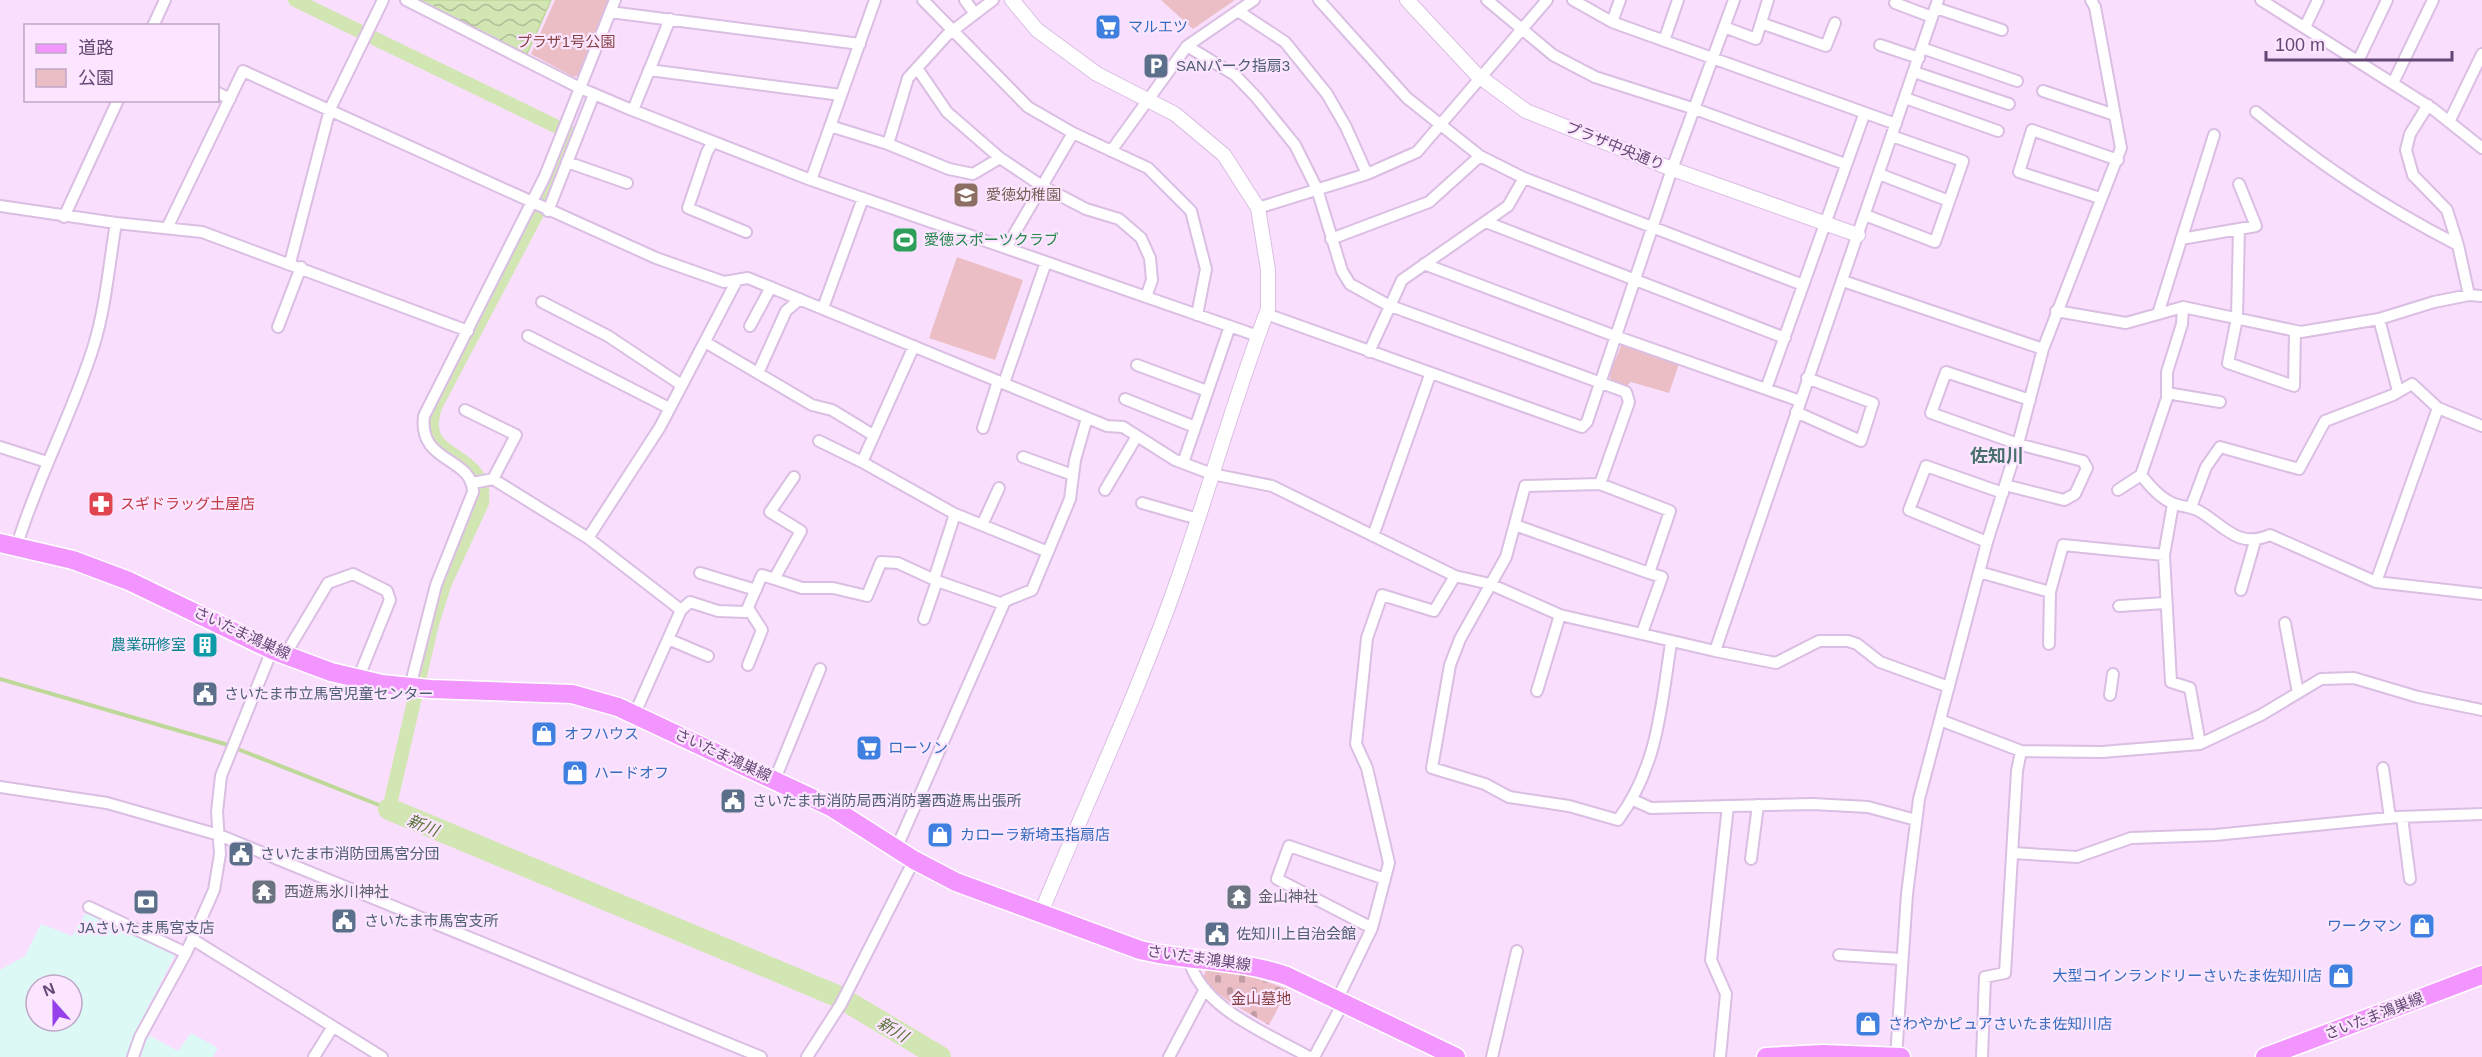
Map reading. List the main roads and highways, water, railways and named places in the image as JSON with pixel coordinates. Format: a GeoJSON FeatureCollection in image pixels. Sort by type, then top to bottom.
{"type":"FeatureCollection","features":[{"type":"Feature","properties":{"kind":"main road","name":"さいたま鴻巣線"},"geometry":{"type":"LineString","coordinates":[[9,544],[73,560],[129,581],[278,652],[358,679],[455,691],[530,691],[572,694],[635,713],[831,807],[897,847],[914,860],[972,890],[1140,950],[1189,959],[1264,968],[1340,1001],[1456,1057]]}},
{"type":"Feature","properties":{"kind":"main road","name":"さいたま鴻巣線"},"geometry":{"type":"LineString","coordinates":[[2265,1057],[2482,975]]}},
{"type":"Feature","properties":{"kind":"main road"},"geometry":{"type":"LineString","coordinates":[[1766,1057],[1823,1054],[1901,1057]]}},
{"type":"Feature","properties":{"kind":"water"},"geometry":{"type":"Polygon","coordinates":[[[415,0],[551,0],[527,54],[415,0]]]}},
{"type":"Feature","properties":{"kind":"waterway"},"geometry":{"type":"LineString","coordinates":[[295,0],[570,133],[541,206],[435,407],[432,425],[435,438],[443,448],[475,472],[481,485],[482,503],[445,583],[432,624],[389,809]]}},
{"type":"Feature","properties":{"kind":"waterway","name":"新川"},"geometry":{"type":"LineString","coordinates":[[0,679],[225,744],[389,809]]}},
{"type":"Feature","properties":{"kind":"waterway","name":"新川"},"geometry":{"type":"LineString","coordinates":[[389,809],[837,996]]}},
{"type":"Feature","properties":{"kind":"waterway","name":"新川"},"geometry":{"type":"LineString","coordinates":[[846,1001],[940,1057]]}},
{"type":"Feature","properties":{"kind":"place","name":"マルエツ"},"geometry":{"type":"Point","coordinates":[1108,27]}},
{"type":"Feature","properties":{"kind":"place","name":"SANパーク指扇3"},"geometry":{"type":"Point","coordinates":[1156,66]}},
{"type":"Feature","properties":{"kind":"place","name":"愛徳幼稚園"},"geometry":{"type":"Point","coordinates":[966,195]}},
{"type":"Feature","properties":{"kind":"place","name":"愛徳スポーツクラブ"},"geometry":{"type":"Point","coordinates":[905,240]}},
{"type":"Feature","properties":{"kind":"place","name":"スギドラッグ土屋店"},"geometry":{"type":"Point","coordinates":[101,504]}},
{"type":"Feature","properties":{"kind":"place","name":"農業研修室"},"geometry":{"type":"Point","coordinates":[205,645]}},
{"type":"Feature","properties":{"kind":"place","name":"さいたま市立馬宮児童センター"},"geometry":{"type":"Point","coordinates":[205,694]}},
{"type":"Feature","properties":{"kind":"place","name":"オフハウス"},"geometry":{"type":"Point","coordinates":[544,734]}},
{"type":"Feature","properties":{"kind":"place","name":"ローソン"},"geometry":{"type":"Point","coordinates":[869,748]}},
{"type":"Feature","properties":{"kind":"place","name":"ハードオフ"},"geometry":{"type":"Point","coordinates":[575,773]}},
{"type":"Feature","properties":{"kind":"place","name":"さいたま市消防局西消防署西遊馬出張所"},"geometry":{"type":"Point","coordinates":[733,801]}},
{"type":"Feature","properties":{"kind":"place","name":"カローラ新埼玉指扇店"},"geometry":{"type":"Point","coordinates":[940,835]}},
{"type":"Feature","properties":{"kind":"place","name":"さいたま市消防団馬宮分団"},"geometry":{"type":"Point","coordinates":[241,854]}},
{"type":"Feature","properties":{"kind":"place","name":"西遊馬氷川神社"},"geometry":{"type":"Point","coordinates":[264,892]}},
{"type":"Feature","properties":{"kind":"place","name":"金山神社"},"geometry":{"type":"Point","coordinates":[1239,897]}},
{"type":"Feature","properties":{"kind":"place","name":"JAさいたま馬宮支店"},"geometry":{"type":"Point","coordinates":[146,902]}},
{"type":"Feature","properties":{"kind":"place","name":"さいたま市馬宮支所"},"geometry":{"type":"Point","coordinates":[344,921]}},
{"type":"Feature","properties":{"kind":"place","name":"ワークマン"},"geometry":{"type":"Point","coordinates":[2422,926]}},
{"type":"Feature","properties":{"kind":"place","name":"佐知川上自治会館"},"geometry":{"type":"Point","coordinates":[1217,934]}},
{"type":"Feature","properties":{"kind":"place","name":"大型コインランドリーさいたま佐知川店"},"geometry":{"type":"Point","coordinates":[2341,976]}},
{"type":"Feature","properties":{"kind":"place","name":"さわやかピュアさいたま佐知川店"},"geometry":{"type":"Point","coordinates":[1868,1024]}},
{"type":"Feature","properties":{"kind":"district","name":"佐知川"},"geometry":{"type":"Point","coordinates":[1997,456]}},
{"type":"Feature","properties":{"kind":"park label","name":"プラザ1号公園"},"geometry":{"type":"Point","coordinates":[566,42]}},
{"type":"Feature","properties":{"kind":"park label","name":"金山墓地"},"geometry":{"type":"Point","coordinates":[1261,999]}}]}
